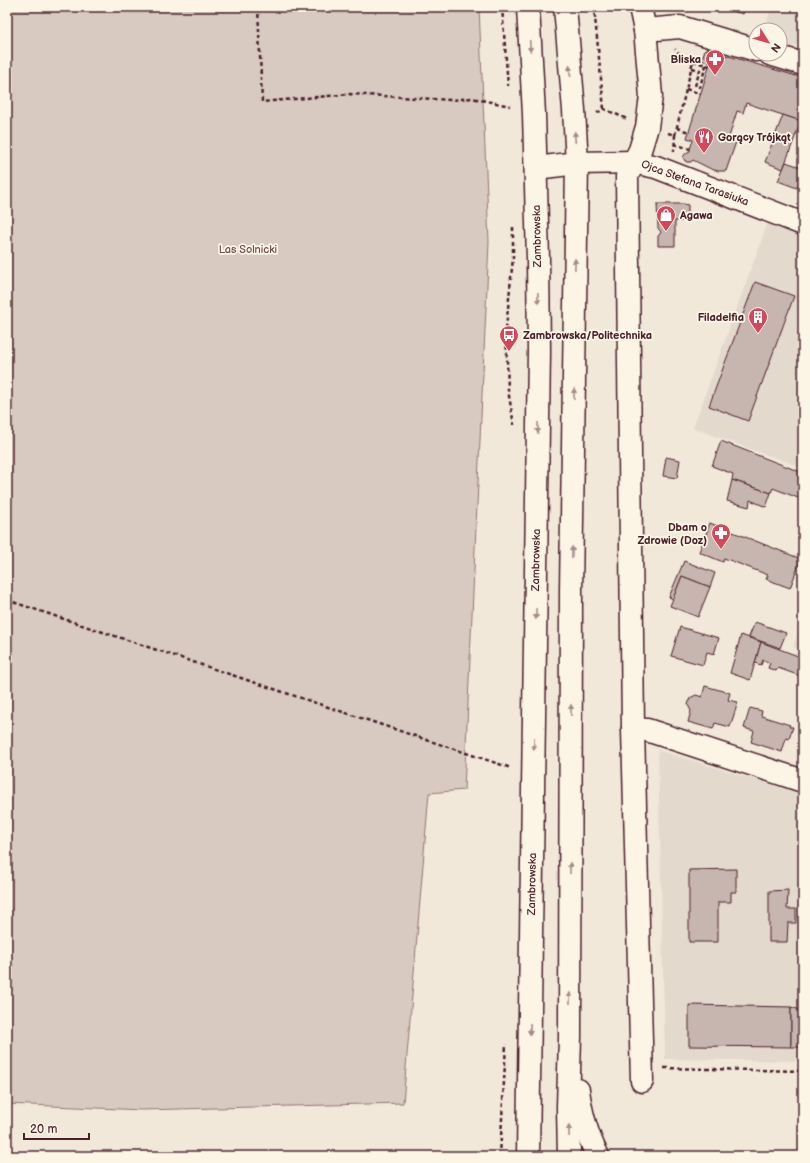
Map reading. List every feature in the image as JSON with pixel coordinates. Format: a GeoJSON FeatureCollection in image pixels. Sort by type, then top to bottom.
{"type":"FeatureCollection","features":[{"type":"Feature","properties":{"kind":"main road","name":"Zambrowska"},"geometry":{"type":"LineString","coordinates":[[528,7],[534,114],[538,274],[538,394],[528,1156]]}},
{"type":"Feature","properties":{"kind":"main road"},"geometry":{"type":"LineString","coordinates":[[565,7],[577,164],[571,599],[569,1156]]}},
{"type":"Feature","properties":{"kind":"main road"},"geometry":{"type":"LineString","coordinates":[[640,7],[645,30],[651,96],[647,127],[640,150],[627,176],[633,730],[642,1081]]}},
{"type":"Feature","properties":{"kind":"main road"},"geometry":{"type":"LineString","coordinates":[[645,30],[680,27],[748,48]]}},
{"type":"Feature","properties":{"kind":"main road"},"geometry":{"type":"LineString","coordinates":[[788,59],[803,64]]}},
{"type":"Feature","properties":{"kind":"main road","name":"Ojca Stefana Tarasiuka"},"geometry":{"type":"LineString","coordinates":[[536,168],[577,164],[634,162],[656,167],[803,224]]}},
{"type":"Feature","properties":{"kind":"main road"},"geometry":{"type":"LineString","coordinates":[[633,730],[648,730],[803,781]]}},
{"type":"Feature","properties":{"kind":"main road"},"geometry":{"type":"LineString","coordinates":[[570,1037],[580,1106],[586,1127],[598,1156]]}},
{"type":"Feature","properties":{"kind":"path"},"geometry":{"type":"LineString","coordinates":[[258,7],[262,102],[350,94],[451,100],[472,98],[510,106],[510,112]]}},
{"type":"Feature","properties":{"kind":"path"},"geometry":{"type":"LineString","coordinates":[[502,7],[509,91]]}},
{"type":"Feature","properties":{"kind":"path"},"geometry":{"type":"LineString","coordinates":[[594,7],[604,109],[630,120]]}},
{"type":"Feature","properties":{"kind":"path"},"geometry":{"type":"LineString","coordinates":[[683,58],[708,66],[700,88],[695,86],[700,70],[692,68]]}},
{"type":"Feature","properties":{"kind":"path"},"geometry":{"type":"LineString","coordinates":[[674,156],[675,135],[693,61]]}},
{"type":"Feature","properties":{"kind":"path"},"geometry":{"type":"LineString","coordinates":[[686,89],[701,94]]}},
{"type":"Feature","properties":{"kind":"path"},"geometry":{"type":"LineString","coordinates":[[677,128],[689,132]]}},
{"type":"Feature","properties":{"kind":"path"},"geometry":{"type":"LineString","coordinates":[[662,132],[675,135]]}},
{"type":"Feature","properties":{"kind":"path"},"geometry":{"type":"LineString","coordinates":[[674,144],[690,149]]}},
{"type":"Feature","properties":{"kind":"path"},"geometry":{"type":"LineString","coordinates":[[513,223],[513,258],[506,328],[508,390],[514,427]]}},
{"type":"Feature","properties":{"kind":"path"},"geometry":{"type":"LineString","coordinates":[[7,600],[511,768],[511,760]]}},
{"type":"Feature","properties":{"kind":"path"},"geometry":{"type":"LineString","coordinates":[[500,1156],[506,1039]]}},
{"type":"Feature","properties":{"kind":"path"},"geometry":{"type":"LineString","coordinates":[[642,1081],[665,1068],[803,1071]]}},
{"type":"Feature","properties":{"kind":"shaded area"},"geometry":{"type":"Polygon","coordinates":[[[771,7],[803,7],[802,43],[791,47],[788,46],[788,22],[767,22],[771,7]]]}},
{"type":"Feature","properties":{"kind":"shaded area"},"geometry":{"type":"Polygon","coordinates":[[[768,222],[803,235],[803,468],[693,428],[768,222]]]}},
{"type":"Feature","properties":{"kind":"shaded area"},"geometry":{"type":"Polygon","coordinates":[[[803,618],[803,650],[793,647],[803,618]]]}},
{"type":"Feature","properties":{"kind":"shaded area"},"geometry":{"type":"Polygon","coordinates":[[[658,750],[803,794],[803,1061],[665,1059],[658,750]]]}},
{"type":"Feature","properties":{"kind":"green space","name":"Las Solnicki"},"geometry":{"type":"Polygon","coordinates":[[[7,7],[479,7],[489,242],[464,790],[429,793],[403,1103],[142,1110],[7,1104],[7,7]]]}},
{"type":"Feature","properties":{"kind":"building"},"geometry":{"type":"Polygon","coordinates":[[[720,7],[745,7],[743,14],[720,7]]]}},
{"type":"Feature","properties":{"kind":"building"},"geometry":{"type":"Polygon","coordinates":[[[705,49],[803,78],[803,117],[801,121],[746,103],[743,113],[737,111],[729,137],[737,139],[726,171],[711,169],[693,160],[691,162],[685,161],[683,157],[690,151],[693,140],[687,138],[710,63],[702,60],[705,49]]]}},
{"type":"Feature","properties":{"kind":"building"},"geometry":{"type":"Polygon","coordinates":[[[783,115],[801,121],[783,169],[765,162],[783,115]]]}},
{"type":"Feature","properties":{"kind":"building"},"geometry":{"type":"Polygon","coordinates":[[[786,162],[803,168],[803,173],[797,188],[778,181],[786,162]]]}},
{"type":"Feature","properties":{"kind":"building"},"geometry":{"type":"Polygon","coordinates":[[[657,204],[688,205],[688,221],[675,221],[675,246],[658,246],[658,236],[661,232],[658,228],[657,204]]]}},
{"type":"Feature","properties":{"kind":"building","name":"Filadelfia"},"geometry":{"type":"Polygon","coordinates":[[[755,282],[794,296],[748,421],[709,406],[755,282]]]}},
{"type":"Feature","properties":{"kind":"building"},"geometry":{"type":"Polygon","coordinates":[[[721,441],[803,473],[803,500],[773,488],[771,493],[732,480],[733,474],[712,466],[721,441]]]}},
{"type":"Feature","properties":{"kind":"building"},"geometry":{"type":"Polygon","coordinates":[[[666,457],[680,460],[677,478],[663,476],[666,457]]]}},
{"type":"Feature","properties":{"kind":"building"},"geometry":{"type":"Polygon","coordinates":[[[732,480],[771,493],[766,507],[750,500],[749,507],[727,501],[732,480]]]}},
{"type":"Feature","properties":{"kind":"building"},"geometry":{"type":"Polygon","coordinates":[[[710,523],[801,559],[790,588],[766,579],[768,575],[724,558],[723,562],[699,552],[710,523]]]}},
{"type":"Feature","properties":{"kind":"building"},"geometry":{"type":"Polygon","coordinates":[[[684,561],[715,573],[710,587],[682,576],[673,599],[669,597],[684,561]]]}},
{"type":"Feature","properties":{"kind":"building"},"geometry":{"type":"Polygon","coordinates":[[[682,576],[710,587],[698,617],[670,606],[682,576]]]}},
{"type":"Feature","properties":{"kind":"building"},"geometry":{"type":"Polygon","coordinates":[[[755,622],[786,633],[780,648],[749,637],[755,622]]]}},
{"type":"Feature","properties":{"kind":"building"},"geometry":{"type":"Polygon","coordinates":[[[680,627],[719,638],[714,654],[707,652],[703,665],[671,656],[680,627]]]}},
{"type":"Feature","properties":{"kind":"building"},"geometry":{"type":"Polygon","coordinates":[[[741,635],[761,642],[750,680],[730,673],[741,635]]]}},
{"type":"Feature","properties":{"kind":"building"},"geometry":{"type":"Polygon","coordinates":[[[761,642],[803,658],[803,677],[778,668],[776,671],[768,668],[770,663],[763,660],[761,665],[755,663],[761,642]]]}},
{"type":"Feature","properties":{"kind":"building"},"geometry":{"type":"Polygon","coordinates":[[[705,686],[730,693],[728,700],[738,702],[730,727],[715,723],[713,729],[688,722],[691,711],[688,705],[690,698],[696,695],[702,697],[705,686]]]}},
{"type":"Feature","properties":{"kind":"building"},"geometry":{"type":"Polygon","coordinates":[[[750,708],[762,711],[761,716],[790,725],[789,727],[793,727],[789,739],[786,738],[782,752],[751,742],[754,731],[744,728],[750,708]]]}},
{"type":"Feature","properties":{"kind":"building"},"geometry":{"type":"Polygon","coordinates":[[[736,869],[736,892],[731,892],[731,902],[718,902],[718,942],[689,942],[689,870],[736,869]]]}},
{"type":"Feature","properties":{"kind":"building"},"geometry":{"type":"Polygon","coordinates":[[[788,890],[787,909],[796,909],[796,923],[788,923],[787,942],[769,942],[769,891],[788,890]]]}},
{"type":"Feature","properties":{"kind":"building"},"geometry":{"type":"Polygon","coordinates":[[[689,1005],[791,1007],[791,1047],[689,1046],[689,1005]]]}},
{"type":"Feature","properties":{"kind":"building"},"geometry":{"type":"Polygon","coordinates":[[[791,1007],[803,1011],[803,1047],[791,1047],[791,1007]]]}},
{"type":"Feature","properties":{"kind":"place","name":"Bliska"},"geometry":{"type":"Point","coordinates":[715,76]}},
{"type":"Feature","properties":{"kind":"place","name":"Gorący Trójkąt"},"geometry":{"type":"Point","coordinates":[704,154]}},
{"type":"Feature","properties":{"kind":"place","name":"Agawa"},"geometry":{"type":"Point","coordinates":[666,232]}},
{"type":"Feature","properties":{"kind":"place","name":"Filadelfia"},"geometry":{"type":"Point","coordinates":[758,334]}},
{"type":"Feature","properties":{"kind":"place","name":"Zambrowska/Politechnika"},"geometry":{"type":"Point","coordinates":[509,352]}},
{"type":"Feature","properties":{"kind":"place","name":"Dbam o Zdrowie (Doz)"},"geometry":{"type":"Point","coordinates":[721,550]}}]}
